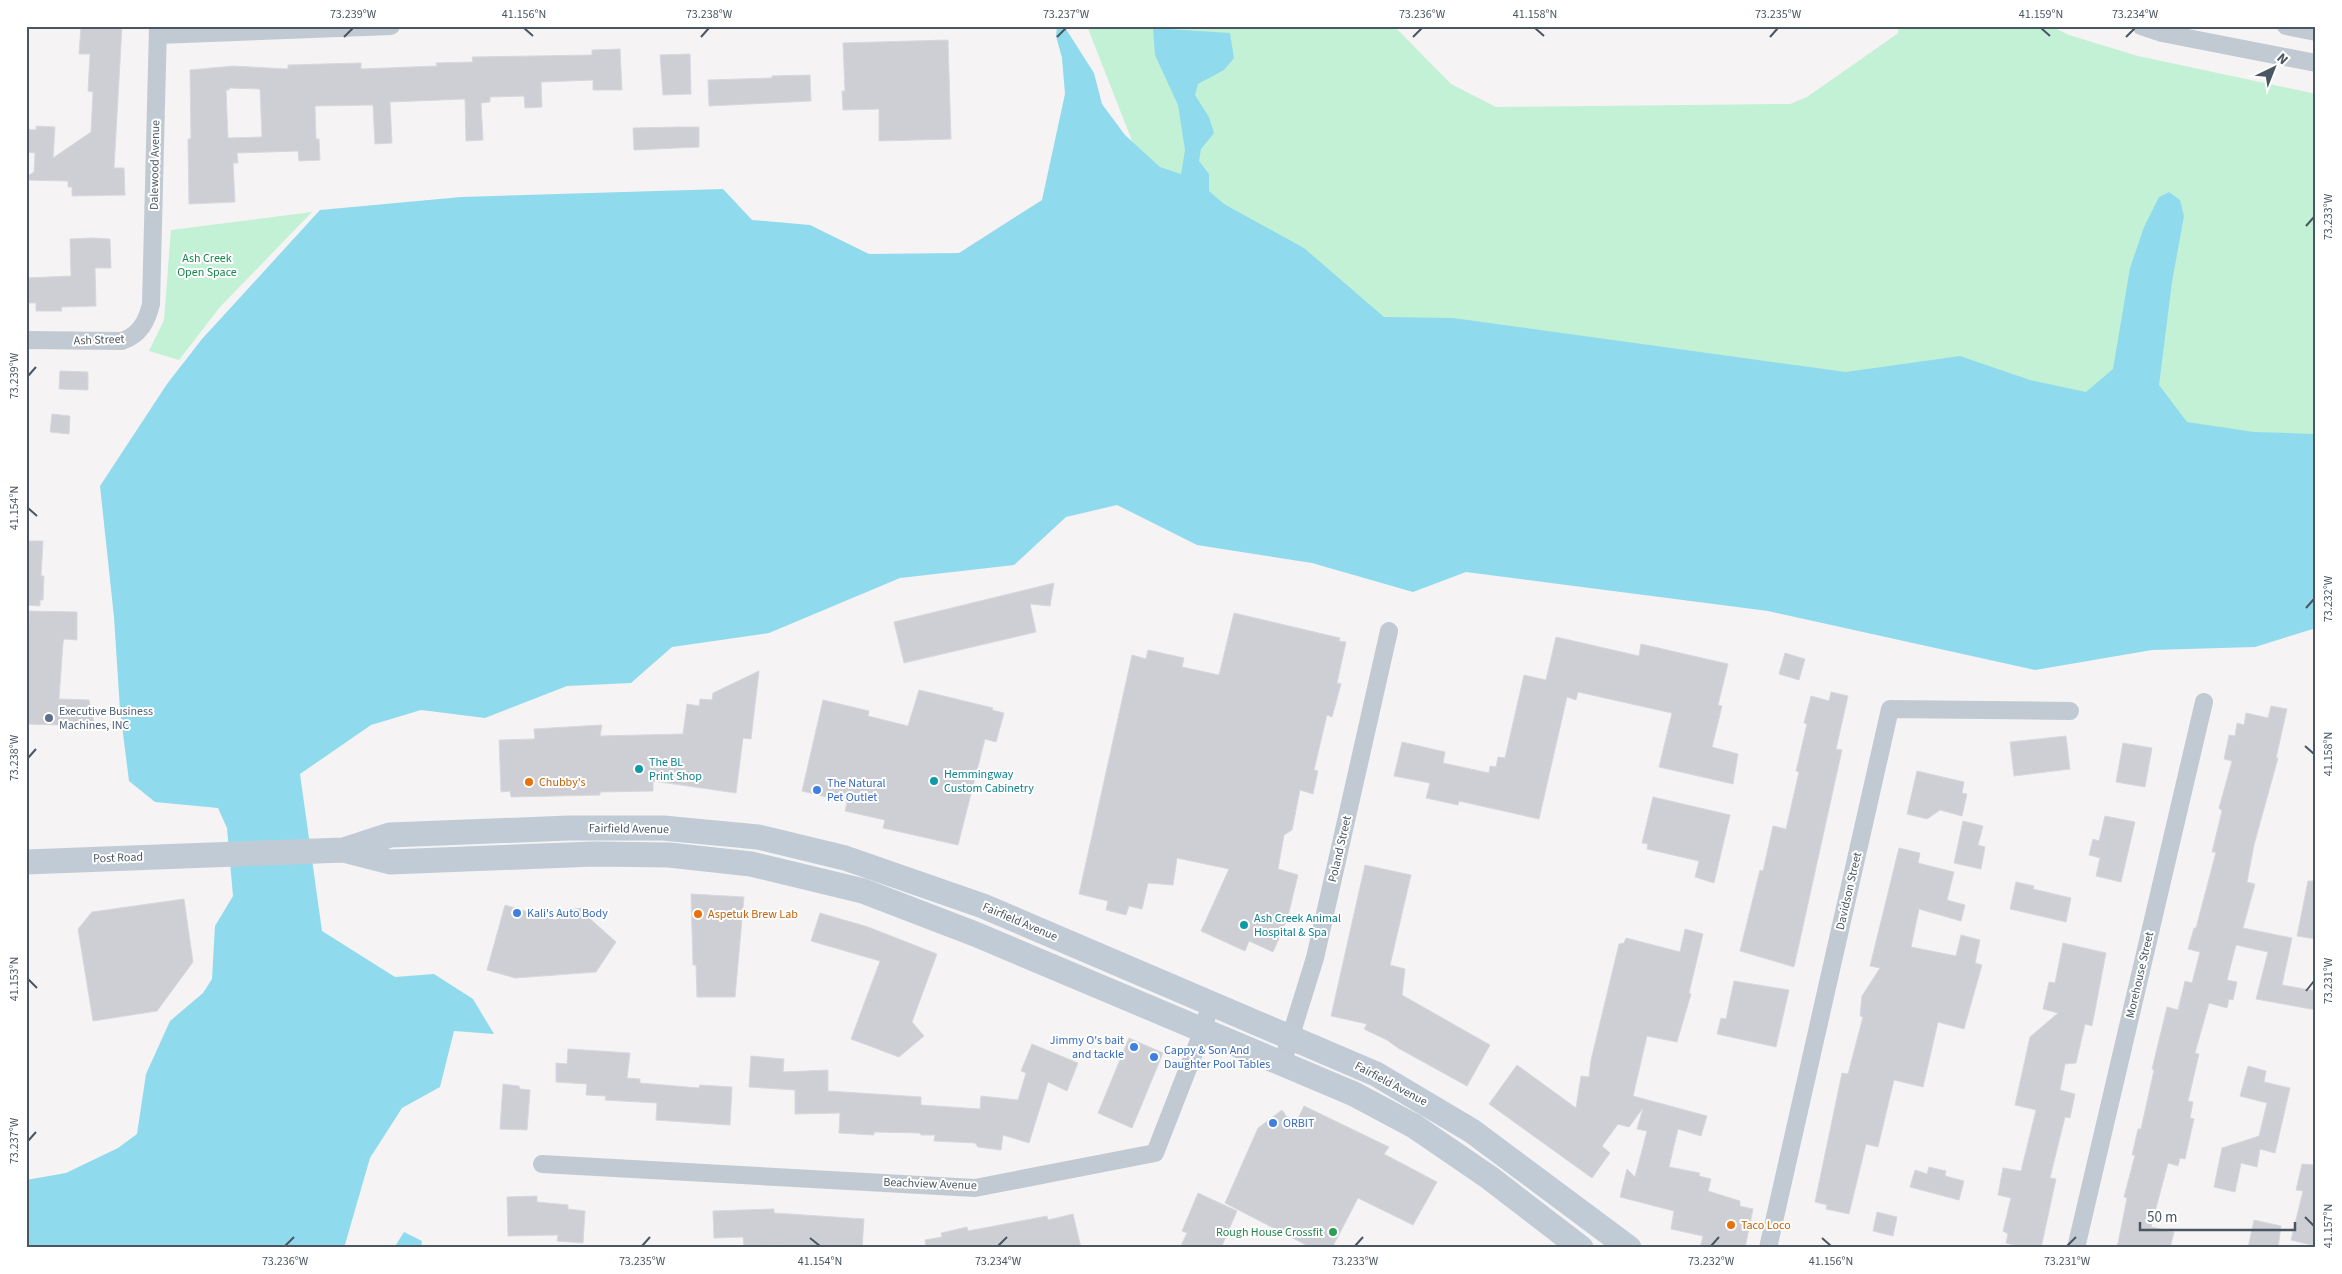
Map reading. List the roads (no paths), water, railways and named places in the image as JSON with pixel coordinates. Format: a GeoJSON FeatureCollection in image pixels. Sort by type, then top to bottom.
{"type":"FeatureCollection","features":[{"type":"Feature","properties":{"kind":"main road","name":"Fairfield Avenue"},"geometry":{"type":"LineString","coordinates":[[334,851],[390,835],[569,828],[663,828],[758,837],[845,858],[983,906],[1292,1036],[1376,1074],[1472,1131],[1629,1248]]}},
{"type":"Feature","properties":{"kind":"main road"},"geometry":{"type":"LineString","coordinates":[[751,864],[758,837]]}},
{"type":"Feature","properties":{"kind":"main road","name":"Fairfield Avenue"},"geometry":{"type":"LineString","coordinates":[[209,855],[334,851],[390,862],[594,854],[669,855],[751,864],[863,890],[975,934],[1354,1094],[1414,1126],[1582,1248]]}},
{"type":"Feature","properties":{"kind":"main road","name":"Post Road"},"geometry":{"type":"LineString","coordinates":[[26,862],[209,855]]}},
{"type":"Feature","properties":{"kind":"main road"},"geometry":{"type":"LineString","coordinates":[[975,934],[983,906]]}},
{"type":"Feature","properties":{"kind":"main road"},"geometry":{"type":"LineString","coordinates":[[1020,953],[1030,926]]}},
{"type":"Feature","properties":{"kind":"main road"},"geometry":{"type":"LineString","coordinates":[[1455,1154],[1472,1131]]}},
{"type":"Feature","properties":{"kind":"street"},"geometry":{"type":"LineString","coordinates":[[158,30],[391,26]]}},
{"type":"Feature","properties":{"kind":"street"},"geometry":{"type":"LineString","coordinates":[[2141,26],[2162,33],[2316,63]]}},
{"type":"Feature","properties":{"kind":"street"},"geometry":{"type":"LineString","coordinates":[[2286,26],[2316,32]]}},
{"type":"Feature","properties":{"kind":"street","name":"Dalewood Avenue"},"geometry":{"type":"LineString","coordinates":[[151,304],[158,30]]}},
{"type":"Feature","properties":{"kind":"street","name":"Ash Street"},"geometry":{"type":"LineString","coordinates":[[26,340],[122,341],[132,338],[147,322],[151,304]]}},
{"type":"Feature","properties":{"kind":"street","name":"Poland Street"},"geometry":{"type":"LineString","coordinates":[[1282,1064],[1315,958],[1389,631]]}},
{"type":"Feature","properties":{"kind":"street","name":"Morehouse Street"},"geometry":{"type":"LineString","coordinates":[[2076,1248],[2204,702]]}},
{"type":"Feature","properties":{"kind":"street","name":"Davidson Street"},"geometry":{"type":"LineString","coordinates":[[1768,1248],[1890,709],[2070,710]]}},
{"type":"Feature","properties":{"kind":"street","name":"Beachview Avenue"},"geometry":{"type":"LineString","coordinates":[[542,1164],[975,1188],[1155,1153],[1203,1030],[1211,1002]]}},
{"type":"Feature","properties":{"kind":"water"},"geometry":{"type":"Polygon","coordinates":[[[1057,26],[1064,26],[1094,73],[1102,104],[1125,135],[1160,167],[1181,174],[1185,150],[1178,105],[1155,55],[1153,28],[1230,33],[1234,58],[1224,70],[1198,84],[1195,95],[1209,117],[1214,133],[1201,149],[1199,161],[1209,174],[1209,191],[1224,204],[1304,248],[1384,317],[1453,318],[1846,372],[1960,356],[2030,380],[2086,392],[2113,369],[2130,268],[2144,227],[2159,197],[2169,192],[2180,200],[2184,216],[2172,282],[2159,385],[2187,422],[2254,432],[2316,434],[2316,628],[2255,647],[2152,650],[2035,670],[1768,611],[1466,572],[1413,592],[1312,563],[1197,545],[1117,505],[1066,517],[1014,565],[900,578],[769,633],[672,647],[631,683],[567,686],[485,718],[421,710],[371,725],[300,774],[322,931],[395,977],[434,974],[473,999],[494,1034],[454,1031],[440,1087],[402,1108],[370,1158],[344,1248],[26,1248],[26,1180],[66,1173],[118,1148],[137,1134],[146,1074],[170,1021],[203,993],[212,979],[215,926],[233,896],[227,828],[218,808],[155,802],[129,781],[120,710],[114,617],[100,486],[167,384],[202,339],[320,210],[461,197],[723,189],[752,220],[810,225],[869,254],[959,253],[1042,200],[1065,94],[1062,58],[1056,36],[1057,26]]]}},
{"type":"Feature","properties":{"kind":"water"},"geometry":{"type":"Polygon","coordinates":[[[404,1232],[422,1241],[421,1248],[394,1248],[404,1232]]]}},
{"type":"Feature","properties":{"kind":"place","name":"Executive Business Machines, INC"},"geometry":{"type":"Point","coordinates":[49,718]}},
{"type":"Feature","properties":{"kind":"place","name":"The BL Print Shop"},"geometry":{"type":"Point","coordinates":[639,769]}},
{"type":"Feature","properties":{"kind":"place","name":"Hemmingway Custom Cabinetry"},"geometry":{"type":"Point","coordinates":[934,781]}},
{"type":"Feature","properties":{"kind":"place","name":"Chubby's"},"geometry":{"type":"Point","coordinates":[529,782]}},
{"type":"Feature","properties":{"kind":"place","name":"The Natural Pet Outlet"},"geometry":{"type":"Point","coordinates":[817,790]}},
{"type":"Feature","properties":{"kind":"place","name":"Kali's Auto Body"},"geometry":{"type":"Point","coordinates":[517,913]}},
{"type":"Feature","properties":{"kind":"place","name":"Aspetuk Brew Lab"},"geometry":{"type":"Point","coordinates":[698,914]}},
{"type":"Feature","properties":{"kind":"place","name":"Ash Creek Animal Hospital & Spa"},"geometry":{"type":"Point","coordinates":[1244,925]}},
{"type":"Feature","properties":{"kind":"place","name":"Jimmy O's bait and tackle"},"geometry":{"type":"Point","coordinates":[1134,1047]}},
{"type":"Feature","properties":{"kind":"place","name":"Cappy & Son And Daughter Pool Tables"},"geometry":{"type":"Point","coordinates":[1154,1057]}},
{"type":"Feature","properties":{"kind":"place","name":"ORBIT"},"geometry":{"type":"Point","coordinates":[1273,1123]}},
{"type":"Feature","properties":{"kind":"place","name":"Taco Loco"},"geometry":{"type":"Point","coordinates":[1731,1225]}},
{"type":"Feature","properties":{"kind":"place","name":"Rough House Crossfit"},"geometry":{"type":"Point","coordinates":[1333,1232]}},
{"type":"Feature","properties":{"kind":"park label","name":"Ash Creek Open Space"},"geometry":{"type":"Point","coordinates":[207,265]}}]}
